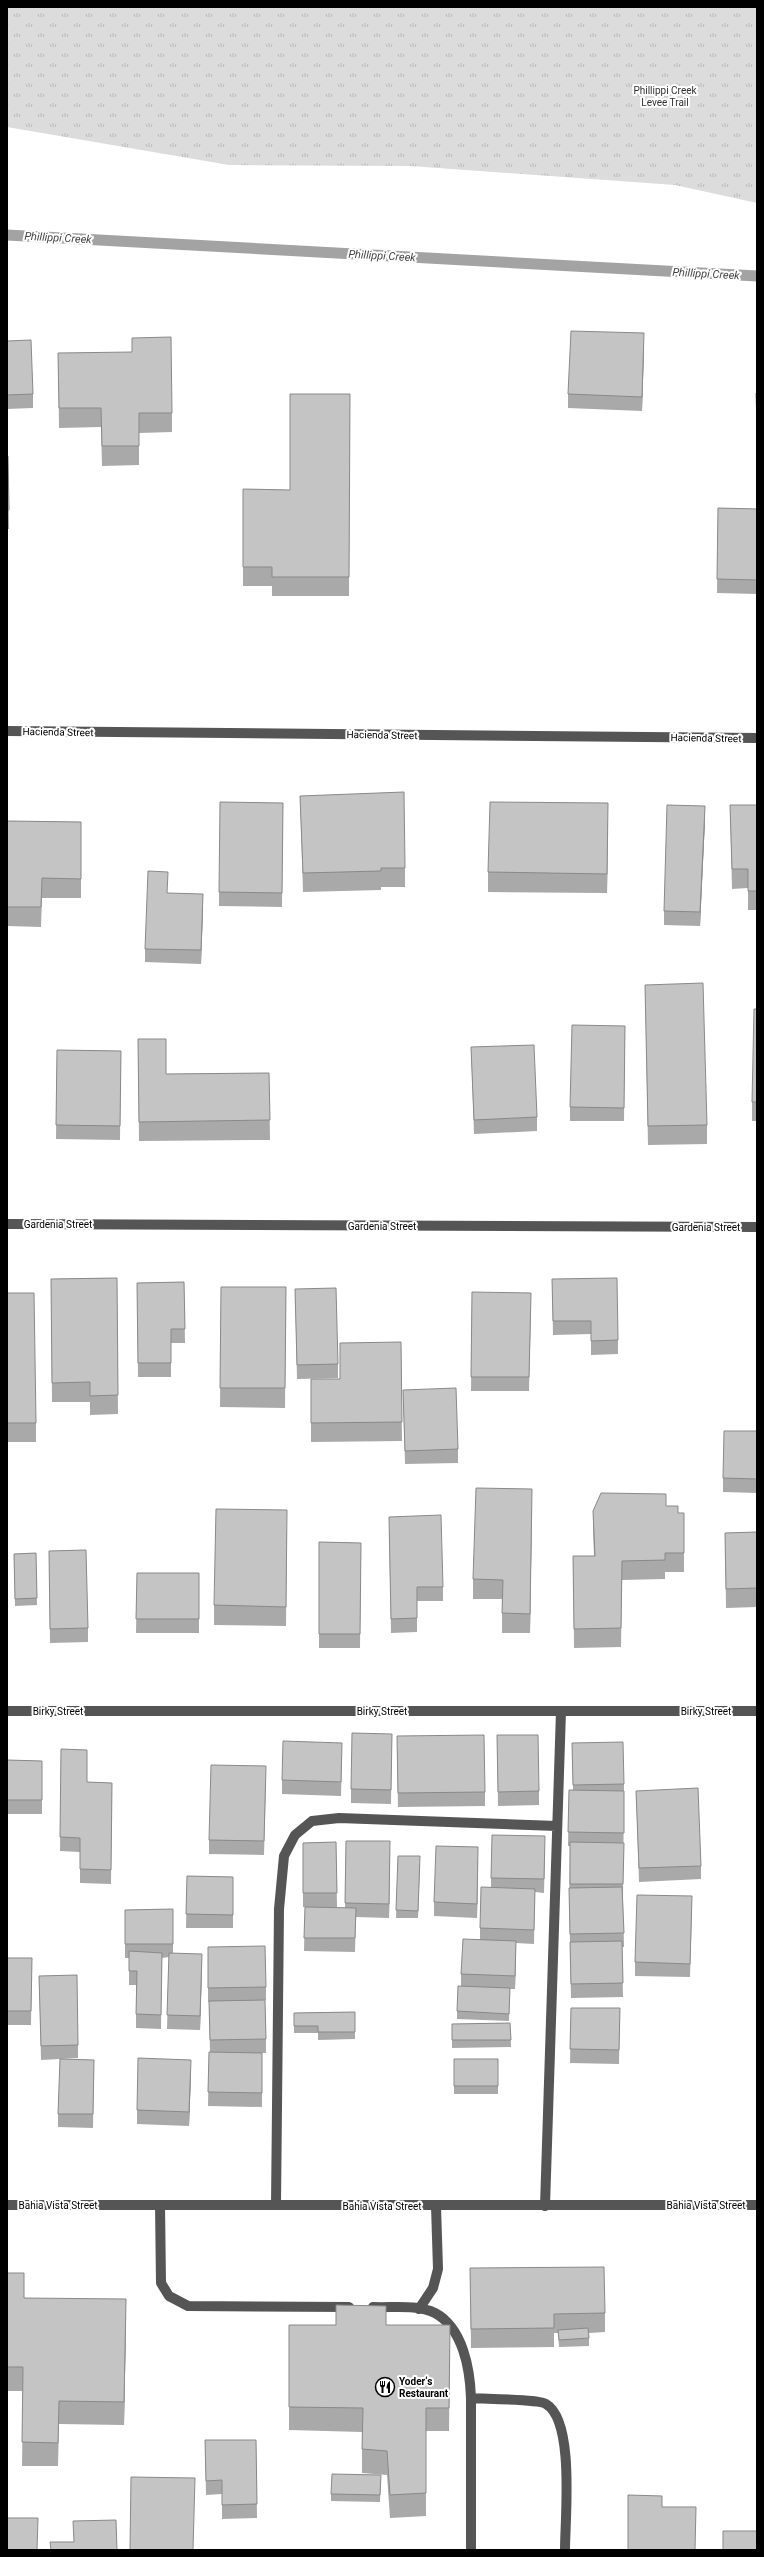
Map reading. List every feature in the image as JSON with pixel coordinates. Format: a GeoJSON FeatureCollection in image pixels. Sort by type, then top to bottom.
{"type":"FeatureCollection","features":[{"type":"Feature","properties":{"kind":"street","name":"Hacienda Street"},"geometry":{"type":"LineString","coordinates":[[7,731],[757,738]]}},
{"type":"Feature","properties":{"kind":"street","name":"Gardenia Street"},"geometry":{"type":"LineString","coordinates":[[7,1224],[757,1227]]}},
{"type":"Feature","properties":{"kind":"street","name":"Birky Street"},"geometry":{"type":"LineString","coordinates":[[7,1711],[757,1711]]}},
{"type":"Feature","properties":{"kind":"street"},"geometry":{"type":"LineString","coordinates":[[545,2206],[561,1711]]}},
{"type":"Feature","properties":{"kind":"street"},"geometry":{"type":"LineString","coordinates":[[276,2205],[279,1909],[284,1856],[294,1835],[312,1821],[339,1818],[557,1826]]}},
{"type":"Feature","properties":{"kind":"street","name":"Bahia Vista Street"},"geometry":{"type":"LineString","coordinates":[[7,2204],[436,2206],[757,2205]]}},
{"type":"Feature","properties":{"kind":"street"},"geometry":{"type":"LineString","coordinates":[[160,2205],[161,2283],[169,2296],[188,2306],[419,2310],[434,2312],[450,2323],[465,2354],[470,2380],[471,2550]]}},
{"type":"Feature","properties":{"kind":"street"},"geometry":{"type":"LineString","coordinates":[[419,2310],[433,2288],[438,2269],[436,2206]]}},
{"type":"Feature","properties":{"kind":"street"},"geometry":{"type":"LineString","coordinates":[[471,2398],[545,2403],[557,2413],[566,2446],[565,2550]]}},
{"type":"Feature","properties":{"kind":"green space","name":"Phillippi Creek Levee Trail"},"geometry":{"type":"Polygon","coordinates":[[[7,7],[757,7],[757,203],[675,185],[410,166],[229,165],[7,127],[7,7]]]}},
{"type":"Feature","properties":{"kind":"building"},"geometry":{"type":"Polygon","coordinates":[[[571,331],[644,333],[642,397],[568,394],[571,331]]]}},
{"type":"Feature","properties":{"kind":"building"},"geometry":{"type":"Polygon","coordinates":[[[171,337],[172,413],[139,413],[139,446],[102,446],[101,408],[59,408],[58,353],[132,352],[132,338],[171,337]]]}},
{"type":"Feature","properties":{"kind":"building"},"geometry":{"type":"Polygon","coordinates":[[[31,340],[33,394],[7,395],[7,341],[31,340]]]}},
{"type":"Feature","properties":{"kind":"building"},"geometry":{"type":"Polygon","coordinates":[[[756,393],[757,393],[757,426],[756,393]]]}},
{"type":"Feature","properties":{"kind":"building"},"geometry":{"type":"Polygon","coordinates":[[[290,394],[350,394],[349,577],[272,577],[272,567],[243,567],[243,489],[290,490],[290,394]]]}},
{"type":"Feature","properties":{"kind":"building"},"geometry":{"type":"Polygon","coordinates":[[[8,456],[9,510],[7,510],[8,456]]]}},
{"type":"Feature","properties":{"kind":"building"},"geometry":{"type":"Polygon","coordinates":[[[718,508],[757,509],[757,580],[717,579],[718,508]]]}},
{"type":"Feature","properties":{"kind":"building"},"geometry":{"type":"Polygon","coordinates":[[[404,792],[405,868],[381,868],[381,871],[303,873],[300,796],[404,792]]]}},
{"type":"Feature","properties":{"kind":"building"},"geometry":{"type":"Polygon","coordinates":[[[220,802],[283,803],[282,893],[219,892],[220,802]]]}},
{"type":"Feature","properties":{"kind":"building"},"geometry":{"type":"Polygon","coordinates":[[[490,802],[608,803],[607,874],[488,872],[490,802]]]}},
{"type":"Feature","properties":{"kind":"building"},"geometry":{"type":"Polygon","coordinates":[[[667,805],[705,806],[700,912],[664,911],[667,805]]]}},
{"type":"Feature","properties":{"kind":"building"},"geometry":{"type":"Polygon","coordinates":[[[730,805],[757,805],[757,891],[748,891],[748,869],[732,869],[730,805]]]}},
{"type":"Feature","properties":{"kind":"building"},"geometry":{"type":"Polygon","coordinates":[[[7,821],[81,822],[81,879],[42,878],[41,907],[7,907],[7,821]]]}},
{"type":"Feature","properties":{"kind":"building"},"geometry":{"type":"Polygon","coordinates":[[[148,871],[168,872],[167,893],[203,894],[201,950],[145,949],[148,871]]]}},
{"type":"Feature","properties":{"kind":"building"},"geometry":{"type":"Polygon","coordinates":[[[703,983],[707,1125],[648,1126],[645,985],[703,983]]]}},
{"type":"Feature","properties":{"kind":"building"},"geometry":{"type":"Polygon","coordinates":[[[754,1009],[757,1009],[757,1102],[752,1102],[754,1009]]]}},
{"type":"Feature","properties":{"kind":"building"},"geometry":{"type":"Polygon","coordinates":[[[572,1025],[625,1026],[624,1108],[570,1107],[572,1025]]]}},
{"type":"Feature","properties":{"kind":"building"},"geometry":{"type":"Polygon","coordinates":[[[138,1039],[166,1039],[166,1074],[269,1073],[270,1120],[139,1122],[138,1039]]]}},
{"type":"Feature","properties":{"kind":"building"},"geometry":{"type":"Polygon","coordinates":[[[534,1045],[537,1117],[474,1120],[471,1047],[534,1045]]]}},
{"type":"Feature","properties":{"kind":"building"},"geometry":{"type":"Polygon","coordinates":[[[57,1050],[121,1051],[120,1126],[56,1125],[57,1050]]]}},
{"type":"Feature","properties":{"kind":"building"},"geometry":{"type":"Polygon","coordinates":[[[117,1278],[118,1395],[90,1396],[90,1382],[52,1383],[51,1279],[117,1278]]]}},
{"type":"Feature","properties":{"kind":"building"},"geometry":{"type":"Polygon","coordinates":[[[617,1278],[618,1340],[591,1341],[591,1321],[553,1321],[552,1279],[617,1278]]]}},
{"type":"Feature","properties":{"kind":"building"},"geometry":{"type":"Polygon","coordinates":[[[184,1282],[185,1329],[171,1329],[171,1363],[138,1363],[137,1283],[184,1282]]]}},
{"type":"Feature","properties":{"kind":"building"},"geometry":{"type":"Polygon","coordinates":[[[221,1287],[286,1287],[285,1388],[220,1388],[221,1287]]]}},
{"type":"Feature","properties":{"kind":"building"},"geometry":{"type":"Polygon","coordinates":[[[336,1288],[338,1364],[297,1365],[295,1289],[336,1288]]]}},
{"type":"Feature","properties":{"kind":"building"},"geometry":{"type":"Polygon","coordinates":[[[472,1292],[531,1293],[529,1377],[471,1377],[472,1292]]]}},
{"type":"Feature","properties":{"kind":"building"},"geometry":{"type":"Polygon","coordinates":[[[7,1293],[34,1293],[36,1423],[7,1423],[7,1293]]]}},
{"type":"Feature","properties":{"kind":"building"},"geometry":{"type":"Polygon","coordinates":[[[401,1342],[402,1422],[311,1423],[311,1379],[340,1379],[340,1343],[401,1342]]]}},
{"type":"Feature","properties":{"kind":"building"},"geometry":{"type":"Polygon","coordinates":[[[456,1388],[458,1449],[405,1451],[403,1390],[456,1388]]]}},
{"type":"Feature","properties":{"kind":"building"},"geometry":{"type":"Polygon","coordinates":[[[724,1431],[757,1431],[757,1479],[723,1478],[724,1431]]]}},
{"type":"Feature","properties":{"kind":"building"},"geometry":{"type":"Polygon","coordinates":[[[476,1488],[532,1489],[530,1614],[502,1613],[503,1580],[473,1579],[476,1488]]]}},
{"type":"Feature","properties":{"kind":"building"},"geometry":{"type":"Polygon","coordinates":[[[601,1493],[666,1494],[666,1506],[678,1506],[678,1513],[684,1513],[684,1553],[665,1553],[665,1560],[622,1561],[621,1628],[574,1629],[573,1556],[595,1556],[593,1511],[601,1493]]]}},
{"type":"Feature","properties":{"kind":"building"},"geometry":{"type":"Polygon","coordinates":[[[216,1509],[287,1510],[286,1607],[214,1605],[216,1509]]]}},
{"type":"Feature","properties":{"kind":"building"},"geometry":{"type":"Polygon","coordinates":[[[441,1515],[443,1587],[417,1587],[417,1618],[391,1619],[389,1517],[441,1515]]]}},
{"type":"Feature","properties":{"kind":"building"},"geometry":{"type":"Polygon","coordinates":[[[757,1532],[757,1588],[726,1589],[725,1533],[757,1532]]]}},
{"type":"Feature","properties":{"kind":"building"},"geometry":{"type":"Polygon","coordinates":[[[319,1542],[361,1543],[360,1634],[319,1634],[319,1542]]]}},
{"type":"Feature","properties":{"kind":"building"},"geometry":{"type":"Polygon","coordinates":[[[86,1550],[88,1628],[50,1629],[49,1551],[86,1550]]]}},
{"type":"Feature","properties":{"kind":"building"},"geometry":{"type":"Polygon","coordinates":[[[36,1553],[37,1598],[15,1599],[14,1554],[36,1553]]]}},
{"type":"Feature","properties":{"kind":"building"},"geometry":{"type":"Polygon","coordinates":[[[137,1573],[199,1573],[199,1619],[136,1619],[137,1573]]]}},
{"type":"Feature","properties":{"kind":"building"},"geometry":{"type":"Polygon","coordinates":[[[352,1733],[392,1734],[391,1790],[351,1789],[352,1733]]]}},
{"type":"Feature","properties":{"kind":"building"},"geometry":{"type":"Polygon","coordinates":[[[484,1735],[485,1792],[398,1793],[397,1736],[484,1735]]]}},
{"type":"Feature","properties":{"kind":"building"},"geometry":{"type":"Polygon","coordinates":[[[497,1735],[538,1735],[539,1791],[498,1792],[497,1735]]]}},
{"type":"Feature","properties":{"kind":"building"},"geometry":{"type":"Polygon","coordinates":[[[283,1741],[342,1743],[341,1782],[282,1780],[283,1741]]]}},
{"type":"Feature","properties":{"kind":"building"},"geometry":{"type":"Polygon","coordinates":[[[623,1742],[624,1784],[573,1785],[572,1743],[623,1742]]]}},
{"type":"Feature","properties":{"kind":"building"},"geometry":{"type":"Polygon","coordinates":[[[61,1749],[87,1750],[87,1782],[112,1783],[111,1870],[80,1869],[80,1838],[60,1837],[61,1749]]]}},
{"type":"Feature","properties":{"kind":"building"},"geometry":{"type":"Polygon","coordinates":[[[7,1760],[42,1761],[42,1800],[7,1800],[7,1760]]]}},
{"type":"Feature","properties":{"kind":"building"},"geometry":{"type":"Polygon","coordinates":[[[211,1765],[266,1766],[264,1841],[209,1840],[211,1765]]]}},
{"type":"Feature","properties":{"kind":"building"},"geometry":{"type":"Polygon","coordinates":[[[698,1788],[701,1866],[639,1868],[636,1791],[698,1788]]]}},
{"type":"Feature","properties":{"kind":"building"},"geometry":{"type":"Polygon","coordinates":[[[569,1790],[624,1791],[624,1833],[568,1832],[569,1790]]]}},
{"type":"Feature","properties":{"kind":"building"},"geometry":{"type":"Polygon","coordinates":[[[492,1835],[545,1836],[544,1879],[491,1878],[492,1835]]]}},
{"type":"Feature","properties":{"kind":"building"},"geometry":{"type":"Polygon","coordinates":[[[346,1841],[390,1841],[389,1904],[345,1903],[346,1841]]]}},
{"type":"Feature","properties":{"kind":"building"},"geometry":{"type":"Polygon","coordinates":[[[336,1842],[337,1893],[303,1893],[303,1843],[336,1842]]]}},
{"type":"Feature","properties":{"kind":"building"},"geometry":{"type":"Polygon","coordinates":[[[570,1842],[624,1843],[623,1884],[570,1884],[570,1842]]]}},
{"type":"Feature","properties":{"kind":"building"},"geometry":{"type":"Polygon","coordinates":[[[436,1846],[478,1847],[477,1904],[434,1902],[436,1846]]]}},
{"type":"Feature","properties":{"kind":"building"},"geometry":{"type":"Polygon","coordinates":[[[398,1856],[420,1856],[418,1911],[396,1910],[398,1856]]]}},
{"type":"Feature","properties":{"kind":"building"},"geometry":{"type":"Polygon","coordinates":[[[187,1876],[233,1877],[233,1915],[186,1914],[187,1876]]]}},
{"type":"Feature","properties":{"kind":"building"},"geometry":{"type":"Polygon","coordinates":[[[481,1887],[535,1889],[534,1930],[480,1928],[481,1887]]]}},
{"type":"Feature","properties":{"kind":"building"},"geometry":{"type":"Polygon","coordinates":[[[622,1887],[624,1933],[570,1934],[569,1888],[622,1887]]]}},
{"type":"Feature","properties":{"kind":"building"},"geometry":{"type":"Polygon","coordinates":[[[637,1895],[692,1896],[690,1964],[635,1962],[637,1895]]]}},
{"type":"Feature","properties":{"kind":"building"},"geometry":{"type":"Polygon","coordinates":[[[305,1907],[356,1908],[355,1938],[304,1938],[305,1907]]]}},
{"type":"Feature","properties":{"kind":"building"},"geometry":{"type":"Polygon","coordinates":[[[173,1909],[173,1944],[125,1944],[125,1910],[173,1909]]]}},
{"type":"Feature","properties":{"kind":"building"},"geometry":{"type":"Polygon","coordinates":[[[463,1939],[516,1941],[515,1976],[461,1974],[463,1939]]]}},
{"type":"Feature","properties":{"kind":"building"},"geometry":{"type":"Polygon","coordinates":[[[622,1941],[623,1983],[571,1984],[570,1942],[622,1941]]]}},
{"type":"Feature","properties":{"kind":"building"},"geometry":{"type":"Polygon","coordinates":[[[265,1946],[266,1987],[208,1988],[208,1947],[265,1946]]]}},
{"type":"Feature","properties":{"kind":"building"},"geometry":{"type":"Polygon","coordinates":[[[129,1951],[162,1953],[161,2015],[136,2014],[137,1971],[129,1971],[129,1951]]]}},
{"type":"Feature","properties":{"kind":"building"},"geometry":{"type":"Polygon","coordinates":[[[169,1953],[202,1954],[200,2016],[167,2015],[169,1953]]]}},
{"type":"Feature","properties":{"kind":"building"},"geometry":{"type":"Polygon","coordinates":[[[7,1958],[32,1958],[31,2011],[7,2011],[7,1958]]]}},
{"type":"Feature","properties":{"kind":"building"},"geometry":{"type":"Polygon","coordinates":[[[77,1975],[78,2045],[41,2046],[39,1976],[77,1975]]]}},
{"type":"Feature","properties":{"kind":"building"},"geometry":{"type":"Polygon","coordinates":[[[458,1986],[510,1988],[509,2014],[457,2011],[458,1986]]]}},
{"type":"Feature","properties":{"kind":"building"},"geometry":{"type":"Polygon","coordinates":[[[265,2000],[266,2039],[210,2040],[209,2001],[265,2000]]]}},
{"type":"Feature","properties":{"kind":"building"},"geometry":{"type":"Polygon","coordinates":[[[571,2008],[620,2008],[619,2050],[570,2049],[571,2008]]]}},
{"type":"Feature","properties":{"kind":"building"},"geometry":{"type":"Polygon","coordinates":[[[355,2012],[355,2032],[318,2032],[318,2026],[294,2026],[294,2013],[355,2012]]]}},
{"type":"Feature","properties":{"kind":"building"},"geometry":{"type":"Polygon","coordinates":[[[510,2023],[511,2040],[452,2040],[452,2024],[510,2023]]]}},
{"type":"Feature","properties":{"kind":"building"},"geometry":{"type":"Polygon","coordinates":[[[209,2052],[262,2053],[262,2093],[208,2092],[209,2052]]]}},
{"type":"Feature","properties":{"kind":"building"},"geometry":{"type":"Polygon","coordinates":[[[138,2058],[191,2060],[189,2112],[137,2110],[138,2058]]]}},
{"type":"Feature","properties":{"kind":"building"},"geometry":{"type":"Polygon","coordinates":[[[60,2059],[94,2060],[93,2114],[58,2114],[60,2059]]]}},
{"type":"Feature","properties":{"kind":"building"},"geometry":{"type":"Polygon","coordinates":[[[454,2059],[498,2059],[498,2086],[454,2086],[454,2059]]]}},
{"type":"Feature","properties":{"kind":"building"},"geometry":{"type":"Polygon","coordinates":[[[604,2267],[605,2313],[554,2314],[554,2328],[471,2329],[470,2268],[604,2267]]]}},
{"type":"Feature","properties":{"kind":"building"},"geometry":{"type":"Polygon","coordinates":[[[7,2273],[24,2273],[24,2298],[126,2299],[124,2402],[59,2401],[58,2443],[22,2442],[23,2367],[7,2367],[7,2273]]]}},
{"type":"Feature","properties":{"kind":"building"},"geometry":{"type":"Polygon","coordinates":[[[336,2305],[386,2306],[386,2325],[450,2325],[449,2408],[426,2408],[426,2493],[390,2495],[387,2451],[362,2449],[363,2408],[289,2407],[289,2325],[336,2325],[336,2305]]]}},
{"type":"Feature","properties":{"kind":"building"},"geometry":{"type":"Polygon","coordinates":[[[588,2328],[589,2338],[559,2340],[558,2330],[588,2328]]]}},
{"type":"Feature","properties":{"kind":"building"},"geometry":{"type":"Polygon","coordinates":[[[205,2440],[256,2440],[257,2504],[222,2505],[222,2480],[206,2481],[205,2440]]]}},
{"type":"Feature","properties":{"kind":"building"},"geometry":{"type":"Polygon","coordinates":[[[332,2474],[381,2475],[380,2495],[331,2494],[332,2474]]]}},
{"type":"Feature","properties":{"kind":"building"},"geometry":{"type":"Polygon","coordinates":[[[131,2477],[195,2478],[193,2550],[130,2550],[131,2477]]]}},
{"type":"Feature","properties":{"kind":"building"},"geometry":{"type":"Polygon","coordinates":[[[628,2495],[662,2496],[662,2507],[696,2507],[695,2550],[628,2550],[628,2495]]]}},
{"type":"Feature","properties":{"kind":"building"},"geometry":{"type":"Polygon","coordinates":[[[7,2518],[38,2518],[37,2550],[7,2550],[7,2518]]]}},
{"type":"Feature","properties":{"kind":"building"},"geometry":{"type":"Polygon","coordinates":[[[116,2520],[117,2550],[51,2550],[50,2542],[74,2542],[73,2521],[116,2520]]]}},
{"type":"Feature","properties":{"kind":"building"},"geometry":{"type":"Polygon","coordinates":[[[723,2531],[757,2531],[757,2550],[723,2550],[723,2531]]]}},
{"type":"Feature","properties":{"kind":"waterway","name":"Phillippi Creek"},"geometry":{"type":"LineString","coordinates":[[7,235],[757,276]]}},
{"type":"Feature","properties":{"kind":"place","name":"Yoder‘s Restaurant"},"geometry":{"type":"Point","coordinates":[385,2387]}}]}
